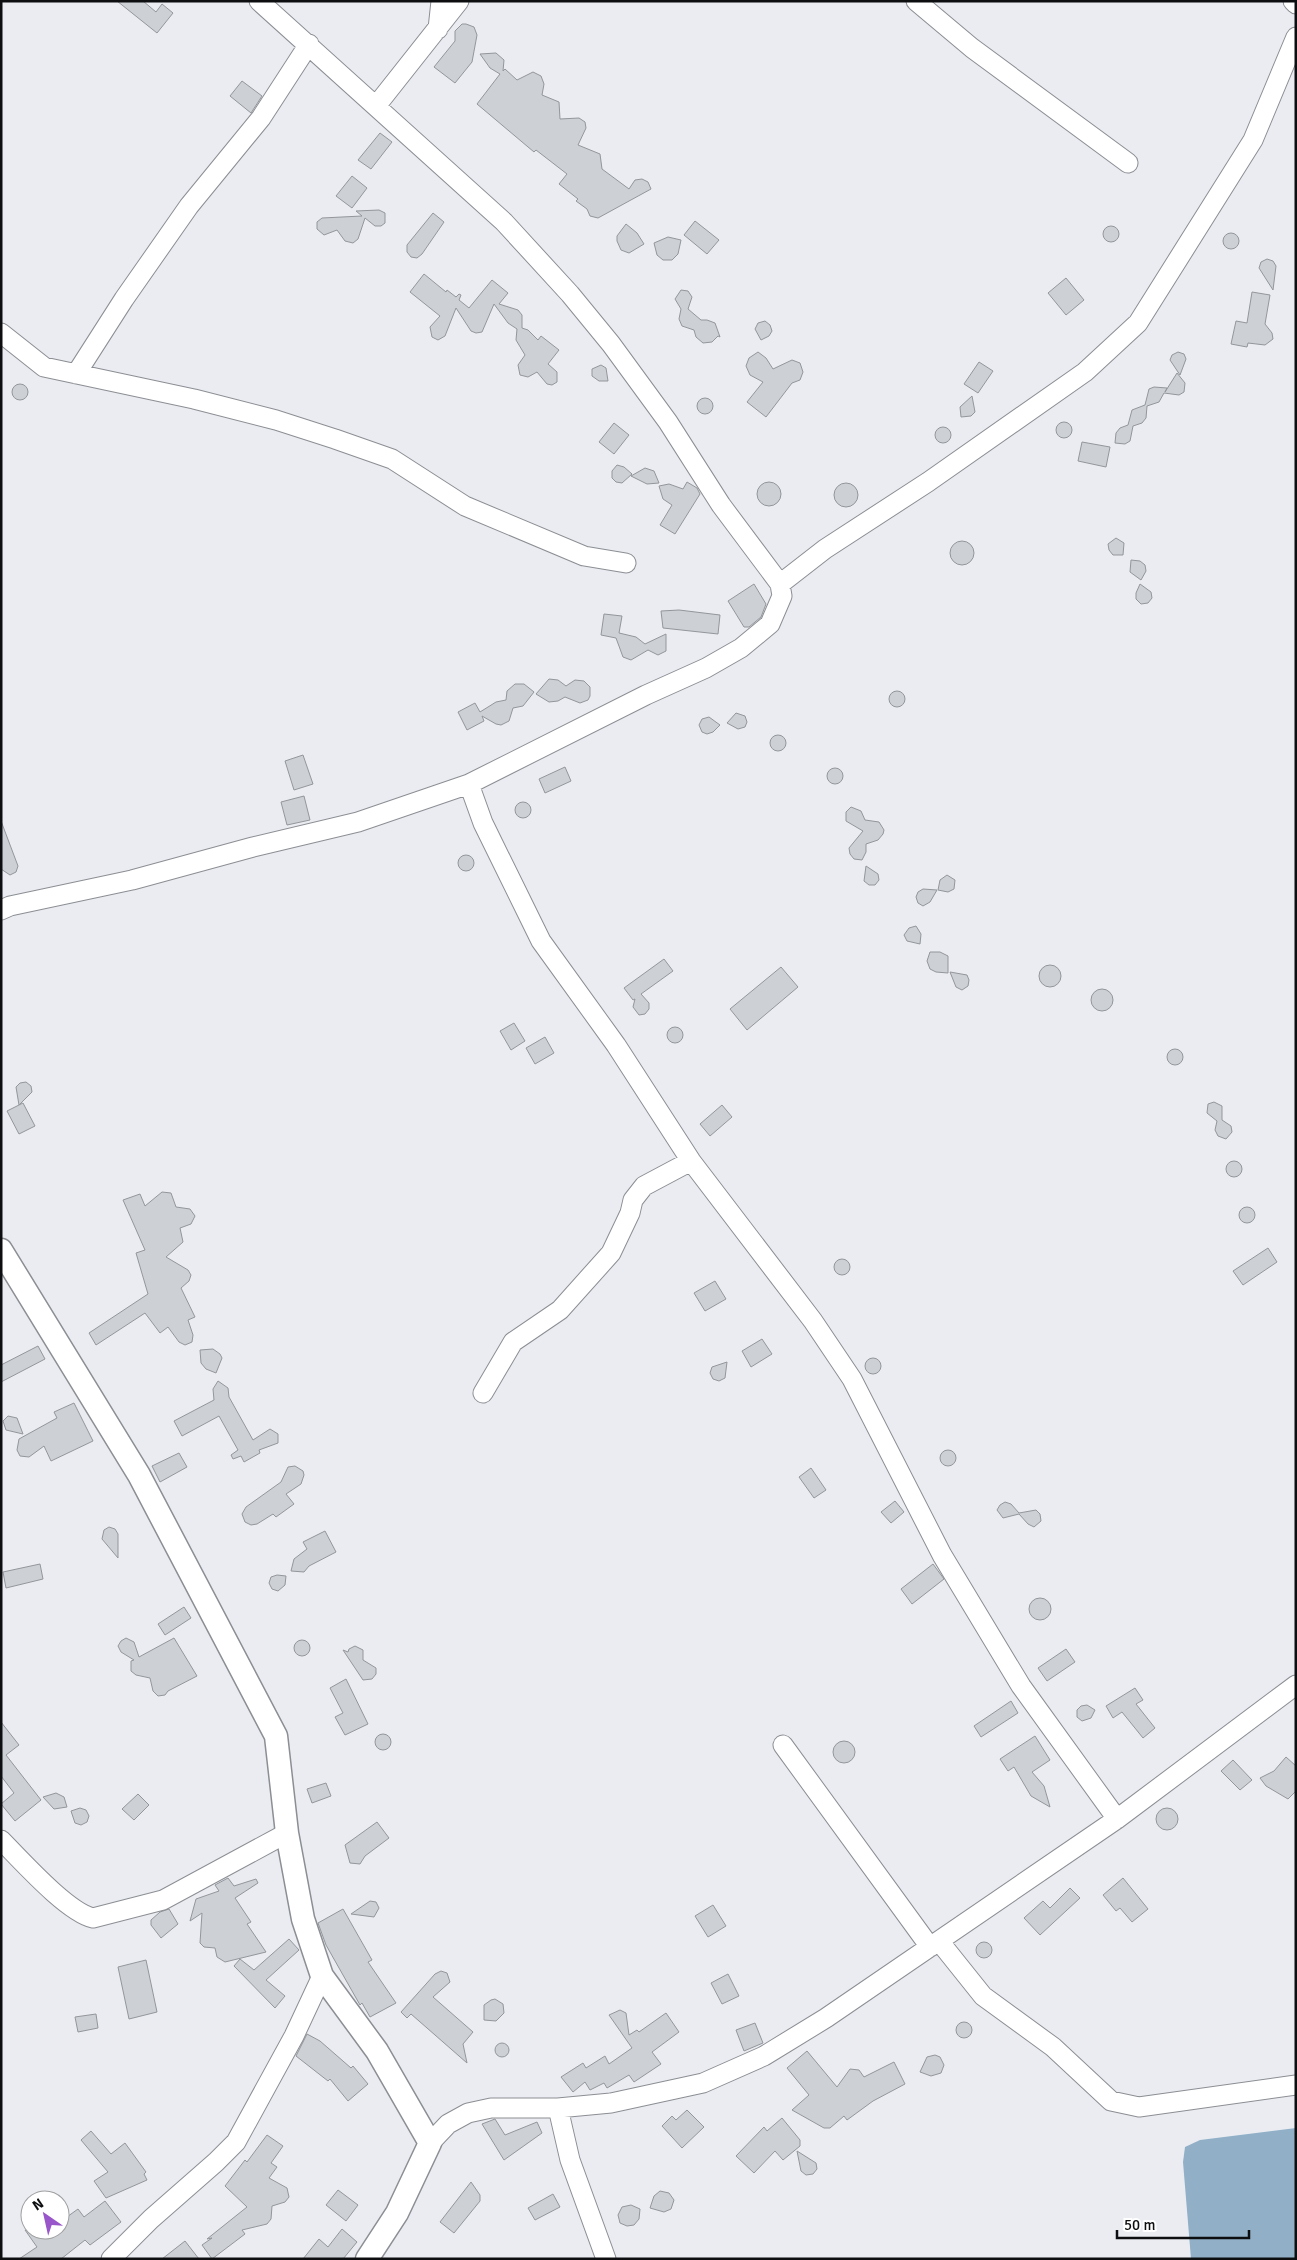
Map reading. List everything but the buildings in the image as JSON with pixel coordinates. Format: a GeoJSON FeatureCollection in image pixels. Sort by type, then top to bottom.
{"type":"FeatureCollection","features":[{"type":"Feature","properties":{"kind":"street"},"geometry":{"type":"LineString","coordinates":[[1,910],[10,906],[132,880],[253,847],[358,822],[470,784],[646,695],[706,668],[740,648],[770,624],[782,596],[780,584],[721,505],[668,422],[634,375],[570,294],[504,222],[309,44],[259,1]]}},
{"type":"Feature","properties":{"kind":"street"},"geometry":{"type":"LineString","coordinates":[[438,29],[440,1]]}},
{"type":"Feature","properties":{"kind":"street"},"geometry":{"type":"LineString","coordinates":[[376,106],[460,1]]}},
{"type":"Feature","properties":{"kind":"street"},"geometry":{"type":"LineString","coordinates":[[916,1],[972,48],[1128,163]]}},
{"type":"Feature","properties":{"kind":"street"},"geometry":{"type":"LineString","coordinates":[[1293,1],[1296,4]]}},
{"type":"Feature","properties":{"kind":"street"},"geometry":{"type":"LineString","coordinates":[[780,584],[825,549],[928,482],[1085,372],[1138,323],[1253,140],[1296,37]]}},
{"type":"Feature","properties":{"kind":"street"},"geometry":{"type":"LineString","coordinates":[[76,374],[124,299],[189,206],[261,118],[309,44]]}},
{"type":"Feature","properties":{"kind":"street"},"geometry":{"type":"LineString","coordinates":[[1,333],[44,367],[194,399],[276,420],[335,439],[392,459],[465,506],[584,556],[626,563]]}},
{"type":"Feature","properties":{"kind":"street"},"geometry":{"type":"LineString","coordinates":[[470,784],[483,823],[541,941],[616,1045],[691,1161],[807,1313],[852,1379],[942,1555],[1021,1686],[1117,1819]]}},
{"type":"Feature","properties":{"kind":"street"},"geometry":{"type":"LineString","coordinates":[[483,1393],[513,1342],[560,1310],[611,1253],[630,1213],[633,1200],[644,1186],[691,1161]]}},
{"type":"Feature","properties":{"kind":"street"},"geometry":{"type":"LineString","coordinates":[[1,1250],[139,1475],[276,1736],[287,1833],[303,1919],[322,1976],[377,2051],[430,2143]]}},
{"type":"Feature","properties":{"kind":"street"},"geometry":{"type":"LineString","coordinates":[[368,2259],[397,2213],[430,2143],[448,2124],[468,2113],[492,2108],[558,2108],[611,2103],[703,2083],[764,2056],[935,1944],[1117,1819],[1296,1685]]}},
{"type":"Feature","properties":{"kind":"street"},"geometry":{"type":"LineString","coordinates":[[783,1745],[935,1944],[983,1996],[1053,2047],[1112,2101],[1139,2107],[1296,2085]]}},
{"type":"Feature","properties":{"kind":"street"},"geometry":{"type":"LineString","coordinates":[[1,1840],[66,1903],[83,1916],[92,1918],[163,1900],[287,1833]]}},
{"type":"Feature","properties":{"kind":"street"},"geometry":{"type":"LineString","coordinates":[[111,2259],[150,2219],[216,2162],[236,2142],[294,2036],[322,1976]]}},
{"type":"Feature","properties":{"kind":"street"},"geometry":{"type":"LineString","coordinates":[[558,2108],[570,2160],[606,2259]]}},
{"type":"Feature","properties":{"kind":"water"},"geometry":{"type":"Polygon","coordinates":[[[1296,2128],[1296,2259],[1191,2259],[1183,2162],[1185,2147],[1200,2140],[1296,2128]]]}}]}
